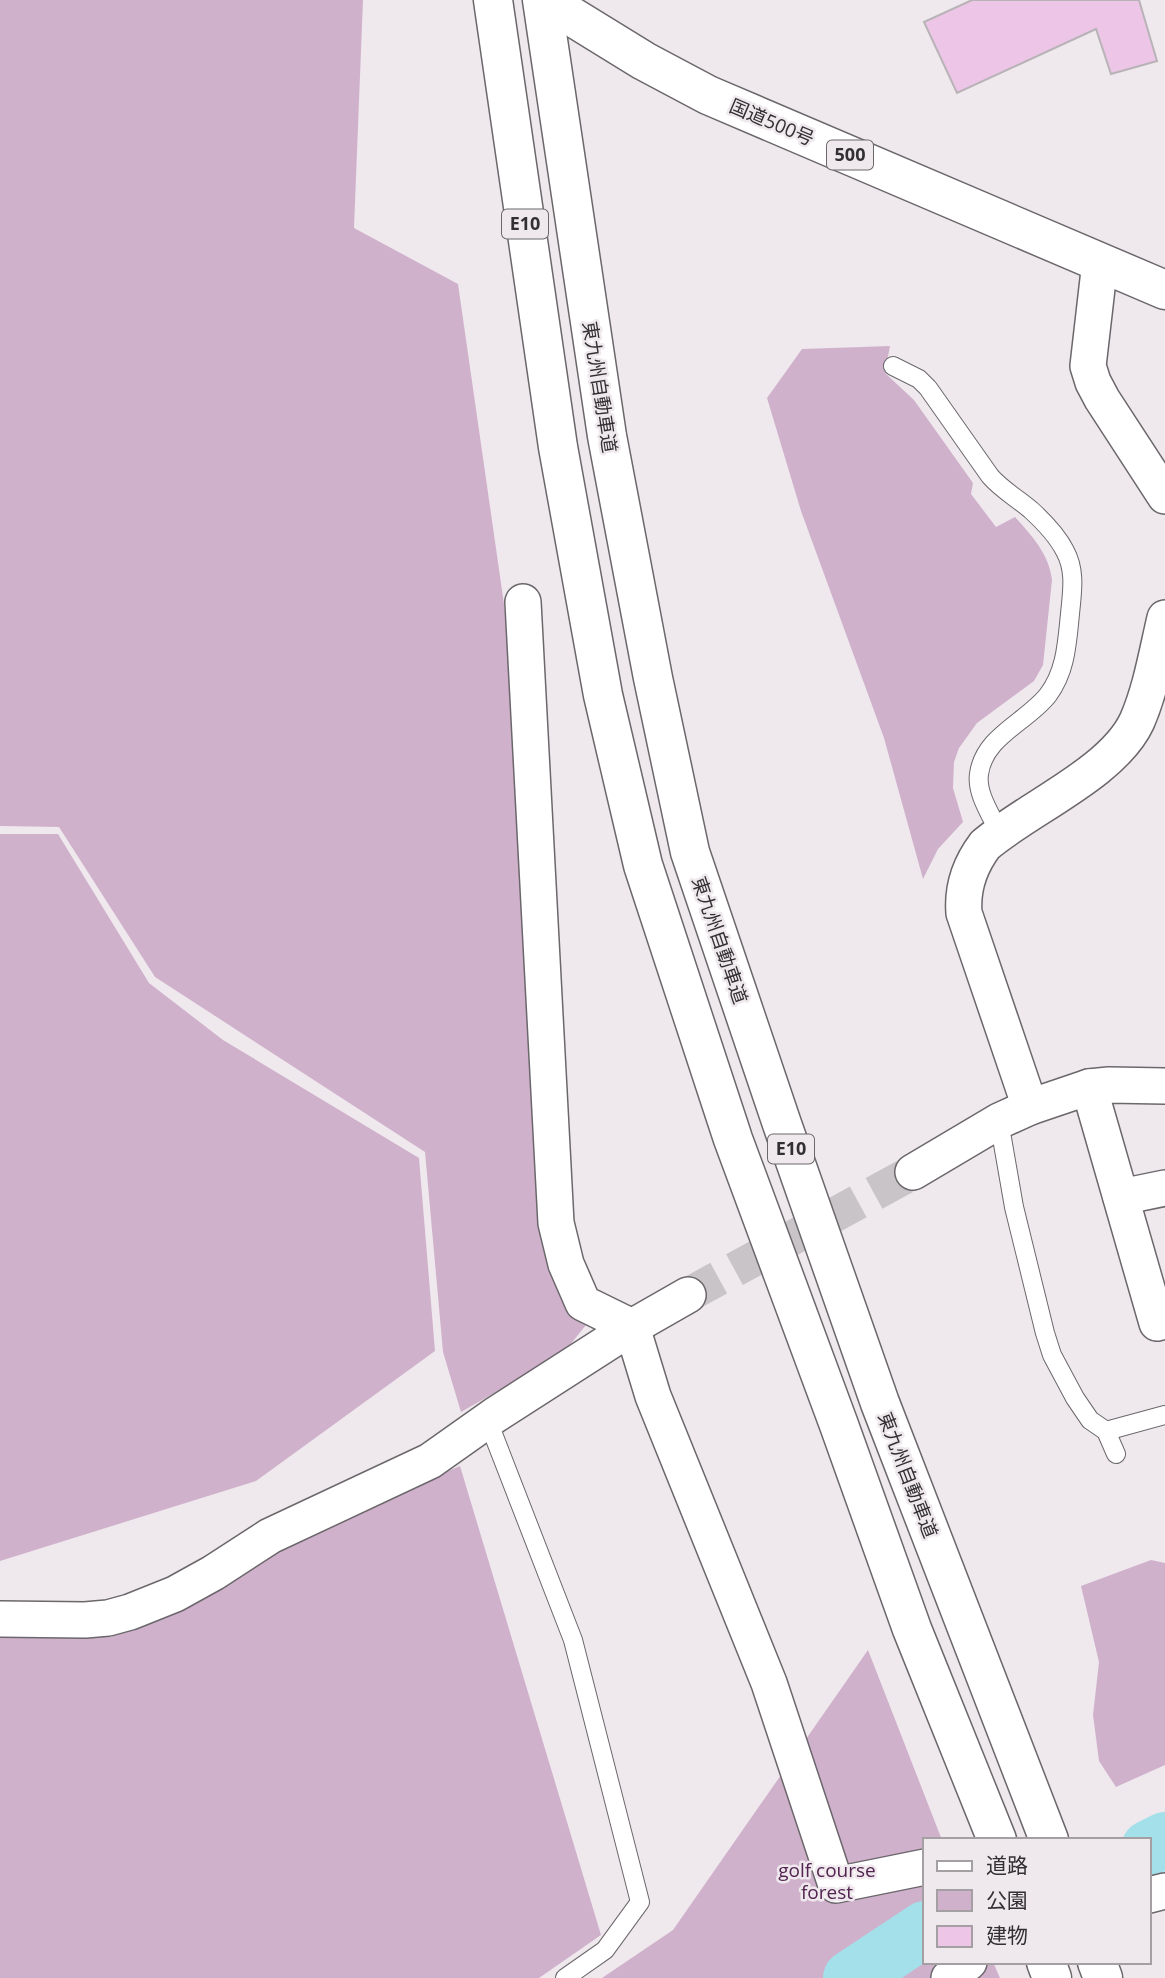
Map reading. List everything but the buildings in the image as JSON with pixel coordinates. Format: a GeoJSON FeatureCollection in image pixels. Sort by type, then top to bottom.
{"type":"FeatureCollection","features":[{"type":"Feature","properties":{"kind":"highway","name":"E10"},"geometry":{"type":"LineString","coordinates":[[493,0],[558,447],[603,695],[643,865],[733,1139],[912,1629],[996,1838]]}},
{"type":"Feature","properties":{"kind":"highway","name":"国道500号"},"geometry":{"type":"LineString","coordinates":[[543,0],[644,61],[708,95],[1165,290]]}},
{"type":"Feature","properties":{"kind":"highway","name":"東九州自動車道"},"geometry":{"type":"LineString","coordinates":[[543,0],[607,436],[653,678],[690,852],[880,1403],[1048,1838]]}},
{"type":"Feature","properties":{"kind":"street"},"geometry":{"type":"LineString","coordinates":[[1100,262],[1088,366],[1102,399],[1165,496]]}},
{"type":"Feature","properties":{"kind":"street"},"geometry":{"type":"LineString","coordinates":[[523,601],[556,1223],[566,1264],[583,1303],[632,1327],[653,1396],[769,1683],[836,1885],[923,1867]]}},
{"type":"Feature","properties":{"kind":"street"},"geometry":{"type":"LineString","coordinates":[[1030,1107],[964,913],[965,887],[972,866],[985,845],[1080,780],[1120,747],[1136,723],[1145,699],[1165,618]]}},
{"type":"Feature","properties":{"kind":"street"},"geometry":{"type":"LineString","coordinates":[[913,1172],[999,1121],[1030,1107],[1089,1087],[1165,1086]]}},
{"type":"Feature","properties":{"kind":"street"},"geometry":{"type":"LineString","coordinates":[[1089,1087],[1157,1323],[1165,1321]]}},
{"type":"Feature","properties":{"kind":"street"},"geometry":{"type":"LineString","coordinates":[[1121,1198],[1165,1188]]}},
{"type":"Feature","properties":{"kind":"street"},"geometry":{"type":"LineString","coordinates":[[0,1619],[108,1618],[131,1612],[175,1594],[270,1536],[430,1461],[632,1327],[688,1295]]}},
{"type":"Feature","properties":{"kind":"street"},"geometry":{"type":"LineString","coordinates":[[949,1978],[966,1964]]}},
{"type":"Feature","properties":{"kind":"lane"},"geometry":{"type":"LineString","coordinates":[[893,366],[919,379],[928,388],[999,487],[1041,520],[1064,548],[1070,560],[1073,585],[1066,658],[1061,672],[1043,700],[997,739],[982,762],[979,774],[981,795],[1000,834]]}},
{"type":"Feature","properties":{"kind":"lane"},"geometry":{"type":"LineString","coordinates":[[999,1121],[1014,1207],[1045,1333],[1062,1377],[1090,1420],[1106,1431],[1116,1454]]}},
{"type":"Feature","properties":{"kind":"lane"},"geometry":{"type":"LineString","coordinates":[[1106,1431],[1165,1415]]}},
{"type":"Feature","properties":{"kind":"lane"},"geometry":{"type":"LineString","coordinates":[[488,1421],[573,1640],[640,1902],[605,1950],[565,1978]]}},
{"type":"Feature","properties":{"kind":"green space"},"geometry":{"type":"Polygon","coordinates":[[[0,0],[363,0],[354,228],[458,284],[504,604],[566,1198],[579,1260],[586,1325],[565,1351],[543,1371],[510,1384],[461,1412],[443,1352],[425,1152],[155,977],[59,827],[0,826],[0,0]]]}},
{"type":"Feature","properties":{"kind":"green space"},"geometry":{"type":"Polygon","coordinates":[[[890,346],[885,373],[914,400],[973,483],[971,494],[996,527],[1015,517],[1033,538],[1047,562],[1052,580],[1043,665],[1034,681],[977,723],[959,748],[954,762],[953,788],[963,822],[938,849],[923,879],[884,738],[801,511],[767,398],[802,349],[890,346]]]}},
{"type":"Feature","properties":{"kind":"green space"},"geometry":{"type":"Polygon","coordinates":[[[0,834],[58,834],[149,983],[223,1040],[419,1158],[435,1351],[256,1481],[0,1561],[0,834]]]}},
{"type":"Feature","properties":{"kind":"green space"},"geometry":{"type":"Polygon","coordinates":[[[460,1466],[601,1935],[539,1978],[0,1978],[0,1632],[110,1637],[155,1622],[321,1524],[460,1466]]]}},
{"type":"Feature","properties":{"kind":"green space"},"geometry":{"type":"Polygon","coordinates":[[[1151,1560],[1165,1563],[1165,1765],[1116,1787],[1099,1761],[1093,1715],[1099,1662],[1081,1586],[1151,1560]]]}},
{"type":"Feature","properties":{"kind":"green space","name":"golf course forest"},"geometry":{"type":"Polygon","coordinates":[[[868,1650],[941,1838],[923,1838],[923,1964],[994,1964],[1000,1978],[602,1978],[673,1930],[868,1650]]]}},
{"type":"Feature","properties":{"kind":"waterway"},"geometry":{"type":"LineString","coordinates":[[1151,1847],[1165,1840]]}},
{"type":"Feature","properties":{"kind":"waterway"},"geometry":{"type":"LineString","coordinates":[[851,1978],[923,1930]]}},
{"type":"Feature","properties":{"kind":"tunnel"},"geometry":{"type":"LineString","coordinates":[[688,1295],[913,1172]]}}]}
